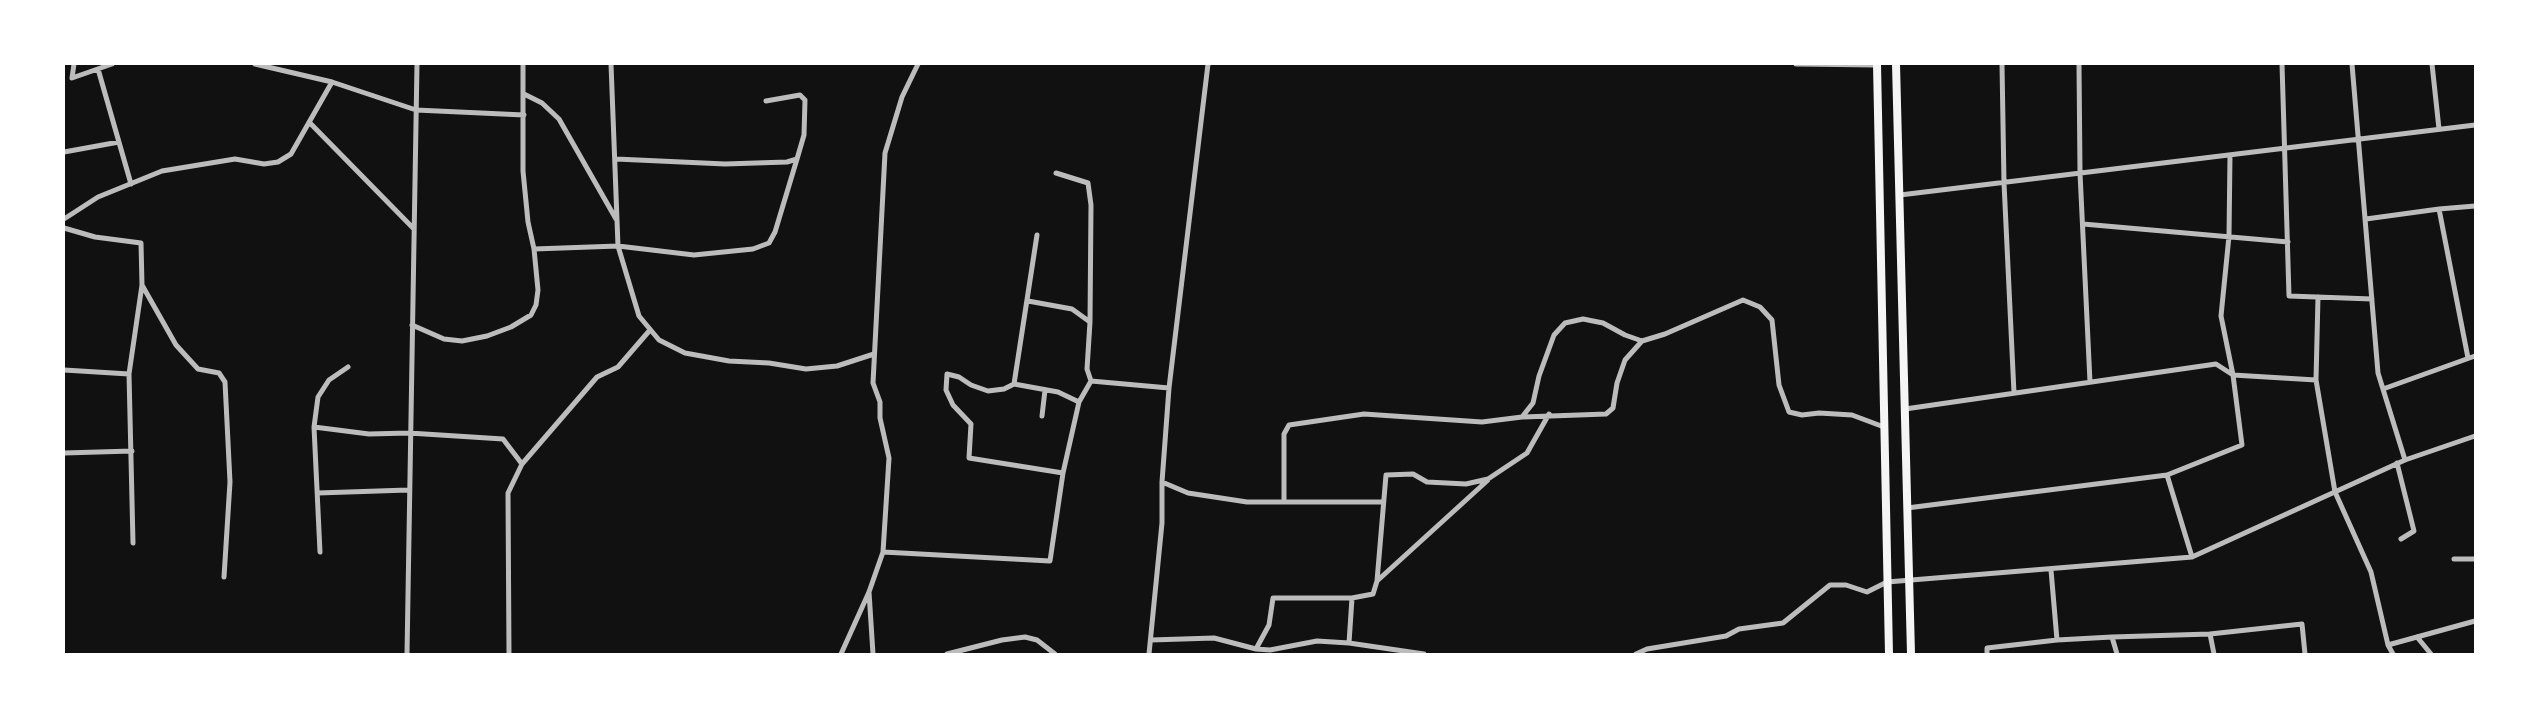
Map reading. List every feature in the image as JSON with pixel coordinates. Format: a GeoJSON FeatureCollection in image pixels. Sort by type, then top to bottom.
{"type":"FeatureCollection","features":[{"type":"Feature","properties":{"kind":"main road"},"geometry":{"type":"LineString","coordinates":[[1877,64],[1889,654]]}},
{"type":"Feature","properties":{"kind":"main road"},"geometry":{"type":"LineString","coordinates":[[1896,64],[1911,654]]}},
{"type":"Feature","properties":{"kind":"street"},"geometry":{"type":"LineString","coordinates":[[74,64],[72,78],[112,64]]}},
{"type":"Feature","properties":{"kind":"street"},"geometry":{"type":"LineString","coordinates":[[256,64],[332,82],[416,110],[524,115]]}},
{"type":"Feature","properties":{"kind":"street"},"geometry":{"type":"LineString","coordinates":[[407,654],[408,490],[417,64]]}},
{"type":"Feature","properties":{"kind":"street"},"geometry":{"type":"LineString","coordinates":[[412,325],[444,339],[462,341],[487,336],[511,327],[531,315],[536,305],[538,290],[523,171],[523,64]]}},
{"type":"Feature","properties":{"kind":"street"},"geometry":{"type":"LineString","coordinates":[[611,64],[618,246],[638,316],[659,340],[685,353],[729,361],[769,362],[806,369],[837,366],[874,354]]}},
{"type":"Feature","properties":{"kind":"street"},"geometry":{"type":"LineString","coordinates":[[841,654],[883,552],[889,458],[880,418],[880,402],[873,383],[885,153],[902,96],[918,64]]}},
{"type":"Feature","properties":{"kind":"street"},"geometry":{"type":"LineString","coordinates":[[1149,654],[1162,523],[1162,482],[1169,388],[1208,64]]}},
{"type":"Feature","properties":{"kind":"street"},"geometry":{"type":"LineString","coordinates":[[1796,64],[1877,64]]}},
{"type":"Feature","properties":{"kind":"street"},"geometry":{"type":"LineString","coordinates":[[2002,64],[2004,183],[2014,393]]}},
{"type":"Feature","properties":{"kind":"street"},"geometry":{"type":"LineString","coordinates":[[2079,64],[2080,173],[2090,382]]}},
{"type":"Feature","properties":{"kind":"street"},"geometry":{"type":"LineString","coordinates":[[2282,64],[2289,296],[2372,299]]}},
{"type":"Feature","properties":{"kind":"street"},"geometry":{"type":"LineString","coordinates":[[2352,64],[2378,373],[2405,460]]}},
{"type":"Feature","properties":{"kind":"street"},"geometry":{"type":"LineString","coordinates":[[2432,64],[2439,129]]}},
{"type":"Feature","properties":{"kind":"street"},"geometry":{"type":"LineString","coordinates":[[98,69],[131,184]]}},
{"type":"Feature","properties":{"kind":"street"},"geometry":{"type":"LineString","coordinates":[[64,219],[98,197],[162,171],[235,159],[250,164],[278,162],[291,154],[332,82]]}},
{"type":"Feature","properties":{"kind":"street"},"geometry":{"type":"LineString","coordinates":[[524,94],[542,103],[559,119],[616,220]]}},
{"type":"Feature","properties":{"kind":"street"},"geometry":{"type":"LineString","coordinates":[[534,249],[618,246],[694,255],[753,249],[769,243],[775,232],[804,134],[805,100],[800,95],[766,100]]}},
{"type":"Feature","properties":{"kind":"street"},"geometry":{"type":"LineString","coordinates":[[310,122],[414,229]]}},
{"type":"Feature","properties":{"kind":"street"},"geometry":{"type":"LineString","coordinates":[[1900,196],[2475,125]]}},
{"type":"Feature","properties":{"kind":"street"},"geometry":{"type":"LineString","coordinates":[[64,152],[119,142]]}},
{"type":"Feature","properties":{"kind":"street"},"geometry":{"type":"LineString","coordinates":[[1907,508],[2167,475],[2242,445],[2233,375],[2221,316],[2229,236],[2230,154]]}},
{"type":"Feature","properties":{"kind":"street"},"geometry":{"type":"LineString","coordinates":[[616,159],[725,164],[787,162],[797,159]]}},
{"type":"Feature","properties":{"kind":"street"},"geometry":{"type":"LineString","coordinates":[[1056,173],[1088,183],[1091,204],[1090,322],[1086,369],[1091,381]]}},
{"type":"Feature","properties":{"kind":"street"},"geometry":{"type":"LineString","coordinates":[[2366,219],[2475,206]]}},
{"type":"Feature","properties":{"kind":"street"},"geometry":{"type":"LineString","coordinates":[[2439,209],[2468,358]]}},
{"type":"Feature","properties":{"kind":"street"},"geometry":{"type":"LineString","coordinates":[[2083,224],[2288,242]]}},
{"type":"Feature","properties":{"kind":"street"},"geometry":{"type":"LineString","coordinates":[[64,228],[95,237],[141,242],[142,285],[129,374],[133,543]]}},
{"type":"Feature","properties":{"kind":"street"},"geometry":{"type":"LineString","coordinates":[[1014,384],[1037,235]]}},
{"type":"Feature","properties":{"kind":"street"},"geometry":{"type":"LineString","coordinates":[[142,285],[176,345],[198,369],[219,373],[226,382],[230,482],[224,577]]}},
{"type":"Feature","properties":{"kind":"street"},"geometry":{"type":"LineString","coordinates":[[2318,297],[2316,380],[2335,492],[2371,572],[2388,646],[2394,654]]}},
{"type":"Feature","properties":{"kind":"street"},"geometry":{"type":"LineString","coordinates":[[1284,502],[1284,434],[1289,424],[1364,414],[1482,422],[1549,414],[1606,414],[1613,408],[1617,383],[1625,360],[1642,341],[1664,334],[1743,300],[1760,307],[1772,320],[1779,385],[1789,412],[1802,415],[1819,413],[1852,415],[1884,427]]}},
{"type":"Feature","properties":{"kind":"street"},"geometry":{"type":"LineString","coordinates":[[1028,301],[1072,309],[1090,322]]}},
{"type":"Feature","properties":{"kind":"street"},"geometry":{"type":"LineString","coordinates":[[1522,417],[1533,403],[1539,376],[1552,342],[1565,323],[1583,319],[1603,322],[1625,335],[1642,341]]}},
{"type":"Feature","properties":{"kind":"street"},"geometry":{"type":"LineString","coordinates":[[509,654],[508,493],[522,464],[597,376],[618,367],[650,330]]}},
{"type":"Feature","properties":{"kind":"street"},"geometry":{"type":"LineString","coordinates":[[2383,389],[2475,356]]}},
{"type":"Feature","properties":{"kind":"street"},"geometry":{"type":"LineString","coordinates":[[1905,409],[2216,364],[2233,375],[2316,380]]}},
{"type":"Feature","properties":{"kind":"street"},"geometry":{"type":"LineString","coordinates":[[320,552],[314,427],[318,397],[329,380],[348,367]]}},
{"type":"Feature","properties":{"kind":"street"},"geometry":{"type":"LineString","coordinates":[[64,370],[129,374]]}},
{"type":"Feature","properties":{"kind":"street"},"geometry":{"type":"LineString","coordinates":[[1063,473],[969,458],[971,424],[953,405],[946,390],[948,374],[959,377],[971,385],[988,391],[1004,389],[1014,384],[1058,392],[1079,402]]}},
{"type":"Feature","properties":{"kind":"street"},"geometry":{"type":"LineString","coordinates":[[883,552],[1050,561],[1063,473],[1079,402],[1091,381]]}},
{"type":"Feature","properties":{"kind":"street"},"geometry":{"type":"LineString","coordinates":[[1091,381],[1169,388]]}},
{"type":"Feature","properties":{"kind":"street"},"geometry":{"type":"LineString","coordinates":[[1042,416],[1045,390]]}},
{"type":"Feature","properties":{"kind":"street"},"geometry":{"type":"LineString","coordinates":[[1377,581],[1488,480],[1527,453],[1549,414]]}},
{"type":"Feature","properties":{"kind":"street"},"geometry":{"type":"LineString","coordinates":[[314,427],[369,434],[410,433],[502,439],[522,464]]}},
{"type":"Feature","properties":{"kind":"street"},"geometry":{"type":"LineString","coordinates":[[1636,654],[1647,649],[1726,636],[1739,629],[1783,623],[1830,585],[1846,585],[1867,592],[1888,582],[1909,582],[2192,557],[2397,463],[2475,436]]}},
{"type":"Feature","properties":{"kind":"street"},"geometry":{"type":"LineString","coordinates":[[64,453],[132,451]]}},
{"type":"Feature","properties":{"kind":"street"},"geometry":{"type":"LineString","coordinates":[[2397,463],[2414,531],[2401,539]]}},
{"type":"Feature","properties":{"kind":"street"},"geometry":{"type":"LineString","coordinates":[[1256,649],[1269,624],[1273,598],[1352,598],[1373,594],[1377,581],[1386,475],[1413,474],[1428,482],[1466,484],[1488,480]]}},
{"type":"Feature","properties":{"kind":"street"},"geometry":{"type":"LineString","coordinates":[[2167,475],[2192,557]]}},
{"type":"Feature","properties":{"kind":"street"},"geometry":{"type":"LineString","coordinates":[[1162,482],[1188,493],[1246,502],[1383,502]]}},
{"type":"Feature","properties":{"kind":"street"},"geometry":{"type":"LineString","coordinates":[[318,493],[408,490]]}},
{"type":"Feature","properties":{"kind":"street"},"geometry":{"type":"LineString","coordinates":[[2454,559],[2475,559]]}},
{"type":"Feature","properties":{"kind":"street"},"geometry":{"type":"LineString","coordinates":[[2051,570],[2057,640]]}},
{"type":"Feature","properties":{"kind":"street"},"geometry":{"type":"LineString","coordinates":[[868,592],[873,654]]}},
{"type":"Feature","properties":{"kind":"street"},"geometry":{"type":"LineString","coordinates":[[1348,643],[1352,598]]}},
{"type":"Feature","properties":{"kind":"street"},"geometry":{"type":"LineString","coordinates":[[2388,646],[2475,621]]}},
{"type":"Feature","properties":{"kind":"street"},"geometry":{"type":"LineString","coordinates":[[1987,654],[1987,648],[2057,640],[2210,634],[2302,624],[2306,654]]}},
{"type":"Feature","properties":{"kind":"street"},"geometry":{"type":"LineString","coordinates":[[2210,634],[2214,654]]}},
{"type":"Feature","properties":{"kind":"street"},"geometry":{"type":"LineString","coordinates":[[947,654],[1002,640],[1025,637],[1037,640],[1053,654]]}},
{"type":"Feature","properties":{"kind":"street"},"geometry":{"type":"LineString","coordinates":[[2112,637],[2117,654]]}},
{"type":"Feature","properties":{"kind":"street"},"geometry":{"type":"LineString","coordinates":[[2417,637],[2431,654]]}},
{"type":"Feature","properties":{"kind":"street"},"geometry":{"type":"LineString","coordinates":[[1150,640],[1214,638],[1256,649],[1270,650],[1317,641],[1348,643],[1424,654]]}},
{"type":"Feature","properties":{"kind":"street"},"geometry":{"type":"LineString","coordinates":[[1145,654],[1150,640]]}}]}
